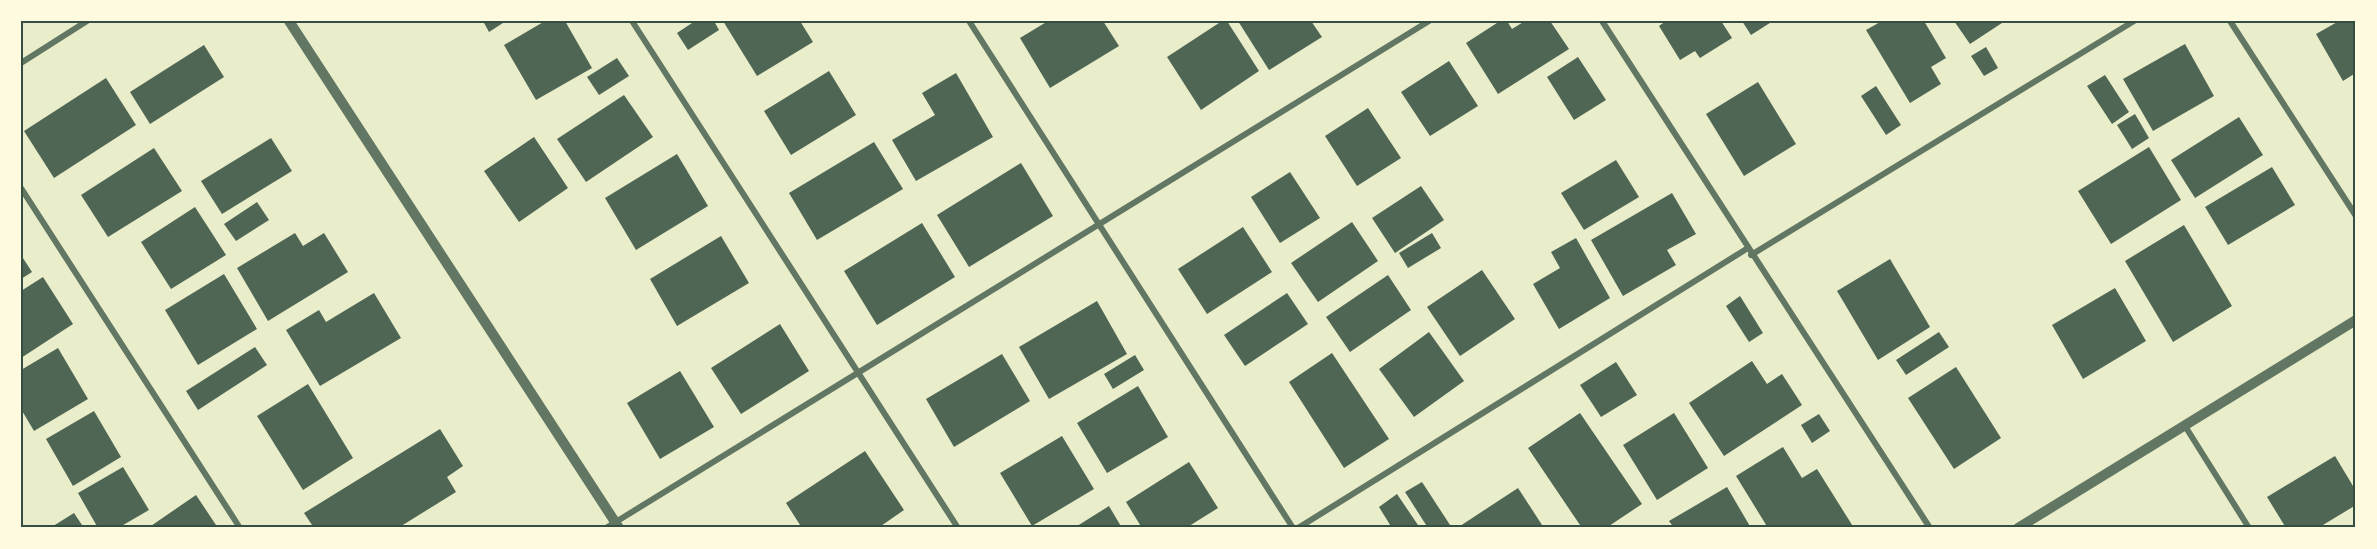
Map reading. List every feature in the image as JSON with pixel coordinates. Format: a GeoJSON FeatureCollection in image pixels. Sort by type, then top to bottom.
{"type":"FeatureCollection","features":[{"type":"Feature","properties":{"kind":"street"},"geometry":{"type":"LineString","coordinates":[[21,63],[87,21]]}},
{"type":"Feature","properties":{"kind":"street"},"geometry":{"type":"LineString","coordinates":[[289,21],[613,526],[1429,21]]}},
{"type":"Feature","properties":{"kind":"street"},"geometry":{"type":"LineString","coordinates":[[632,21],[958,528]]}},
{"type":"Feature","properties":{"kind":"street"},"geometry":{"type":"LineString","coordinates":[[969,21],[1295,528],[2134,21]]}},
{"type":"Feature","properties":{"kind":"street"},"geometry":{"type":"LineString","coordinates":[[1602,21],[1929,528]]}},
{"type":"Feature","properties":{"kind":"street"},"geometry":{"type":"LineString","coordinates":[[2230,21],[2356,216]]}},
{"type":"Feature","properties":{"kind":"street"},"geometry":{"type":"LineString","coordinates":[[21,188],[240,528]]}},
{"type":"Feature","properties":{"kind":"street"},"geometry":{"type":"LineString","coordinates":[[2018,528],[2356,320]]}},
{"type":"Feature","properties":{"kind":"street"},"geometry":{"type":"LineString","coordinates":[[2185,426],[2249,528]]}},
{"type":"Feature","properties":{"kind":"building"},"geometry":{"type":"Polygon","coordinates":[[[483,21],[506,21],[489,32],[483,21]]]}},
{"type":"Feature","properties":{"kind":"building"},"geometry":{"type":"Polygon","coordinates":[[[545,21],[565,21],[592,68],[536,100],[504,45],[545,21]]]}},
{"type":"Feature","properties":{"kind":"building"},"geometry":{"type":"Polygon","coordinates":[[[695,21],[714,21],[719,30],[688,50],[677,33],[695,21]]]}},
{"type":"Feature","properties":{"kind":"building"},"geometry":{"type":"Polygon","coordinates":[[[723,21],[800,21],[813,42],[757,76],[723,21]]]}},
{"type":"Feature","properties":{"kind":"building"},"geometry":{"type":"Polygon","coordinates":[[[1048,21],[1103,21],[1119,46],[1050,88],[1020,38],[1048,21]]]}},
{"type":"Feature","properties":{"kind":"building"},"geometry":{"type":"Polygon","coordinates":[[[1222,21],[1227,21],[1259,71],[1201,110],[1167,57],[1222,21]]]}},
{"type":"Feature","properties":{"kind":"building"},"geometry":{"type":"Polygon","coordinates":[[[1238,21],[1311,21],[1322,37],[1269,70],[1238,21]]]}},
{"type":"Feature","properties":{"kind":"building"},"geometry":{"type":"Polygon","coordinates":[[[1500,21],[1507,21],[1512,29],[1525,21],[1550,21],[1569,49],[1498,94],[1466,43],[1500,21]]]}},
{"type":"Feature","properties":{"kind":"building"},"geometry":{"type":"Polygon","coordinates":[[[1666,21],[1721,21],[1732,38],[1700,58],[1695,51],[1680,60],[1659,26],[1666,21]]]}},
{"type":"Feature","properties":{"kind":"building"},"geometry":{"type":"Polygon","coordinates":[[[1742,21],[1773,21],[1751,35],[1742,21]]]}},
{"type":"Feature","properties":{"kind":"building"},"geometry":{"type":"Polygon","coordinates":[[[1882,21],[1924,21],[1946,58],[1931,67],[1941,84],[1910,103],[1866,30],[1882,21]]]}},
{"type":"Feature","properties":{"kind":"building"},"geometry":{"type":"Polygon","coordinates":[[[1954,21],[2005,21],[1970,44],[1954,21]]]}},
{"type":"Feature","properties":{"kind":"building"},"geometry":{"type":"Polygon","coordinates":[[[2339,21],[2356,21],[2356,78],[2354,74],[2343,81],[2316,34],[2339,21]]]}},
{"type":"Feature","properties":{"kind":"building"},"geometry":{"type":"Polygon","coordinates":[[[2185,44],[2214,96],[2153,131],[2123,79],[2185,44]]]}},
{"type":"Feature","properties":{"kind":"building"},"geometry":{"type":"Polygon","coordinates":[[[204,45],[224,77],[150,124],[130,92],[204,45]]]}},
{"type":"Feature","properties":{"kind":"building"},"geometry":{"type":"Polygon","coordinates":[[[1986,47],[1998,68],[1984,76],[1971,56],[1986,47]]]}},
{"type":"Feature","properties":{"kind":"building"},"geometry":{"type":"Polygon","coordinates":[[[1578,57],[1606,100],[1574,120],[1547,77],[1578,57]]]}},
{"type":"Feature","properties":{"kind":"building"},"geometry":{"type":"Polygon","coordinates":[[[617,58],[629,76],[599,95],[587,77],[617,58]]]}},
{"type":"Feature","properties":{"kind":"building"},"geometry":{"type":"Polygon","coordinates":[[[1449,61],[1478,106],[1430,136],[1401,92],[1449,61]]]}},
{"type":"Feature","properties":{"kind":"building"},"geometry":{"type":"Polygon","coordinates":[[[829,71],[856,115],[791,155],[764,111],[829,71]]]}},
{"type":"Feature","properties":{"kind":"building"},"geometry":{"type":"Polygon","coordinates":[[[956,73],[993,137],[916,181],[892,140],[935,115],[922,93],[956,73]]]}},
{"type":"Feature","properties":{"kind":"building"},"geometry":{"type":"Polygon","coordinates":[[[2105,75],[2129,112],[2112,124],[2087,86],[2105,75]]]}},
{"type":"Feature","properties":{"kind":"building"},"geometry":{"type":"Polygon","coordinates":[[[106,78],[136,125],[54,178],[24,131],[106,78]]]}},
{"type":"Feature","properties":{"kind":"building"},"geometry":{"type":"Polygon","coordinates":[[[1758,82],[1796,144],[1744,176],[1706,114],[1758,82]]]}},
{"type":"Feature","properties":{"kind":"building"},"geometry":{"type":"Polygon","coordinates":[[[1876,86],[1901,125],[1886,135],[1861,96],[1876,86]]]}},
{"type":"Feature","properties":{"kind":"building"},"geometry":{"type":"Polygon","coordinates":[[[624,95],[653,137],[586,182],[557,139],[624,95]]]}},
{"type":"Feature","properties":{"kind":"building"},"geometry":{"type":"Polygon","coordinates":[[[1368,108],[1401,158],[1357,186],[1325,136],[1368,108]]]}},
{"type":"Feature","properties":{"kind":"building"},"geometry":{"type":"Polygon","coordinates":[[[2135,114],[2149,138],[2132,149],[2117,125],[2135,114]]]}},
{"type":"Feature","properties":{"kind":"building"},"geometry":{"type":"Polygon","coordinates":[[[2239,117],[2263,155],[2195,198],[2171,160],[2239,117]]]}},
{"type":"Feature","properties":{"kind":"building"},"geometry":{"type":"Polygon","coordinates":[[[534,137],[568,188],[519,222],[484,171],[534,137]]]}},
{"type":"Feature","properties":{"kind":"building"},"geometry":{"type":"Polygon","coordinates":[[[271,138],[292,171],[222,214],[201,181],[271,138]]]}},
{"type":"Feature","properties":{"kind":"building"},"geometry":{"type":"Polygon","coordinates":[[[874,142],[903,189],[817,240],[789,193],[874,142]]]}},
{"type":"Feature","properties":{"kind":"building"},"geometry":{"type":"Polygon","coordinates":[[[2149,147],[2181,200],[2111,244],[2078,191],[2149,147]]]}},
{"type":"Feature","properties":{"kind":"building"},"geometry":{"type":"Polygon","coordinates":[[[154,148],[182,191],[108,237],[81,195],[154,148]]]}},
{"type":"Feature","properties":{"kind":"building"},"geometry":{"type":"Polygon","coordinates":[[[677,154],[708,206],[636,250],[605,198],[677,154]]]}},
{"type":"Feature","properties":{"kind":"building"},"geometry":{"type":"Polygon","coordinates":[[[1616,160],[1639,197],[1584,230],[1561,193],[1616,160]]]}},
{"type":"Feature","properties":{"kind":"building"},"geometry":{"type":"Polygon","coordinates":[[[1021,163],[1053,216],[969,267],[937,215],[1021,163]]]}},
{"type":"Feature","properties":{"kind":"building"},"geometry":{"type":"Polygon","coordinates":[[[2272,167],[2295,205],[2228,245],[2205,207],[2272,167]]]}},
{"type":"Feature","properties":{"kind":"building"},"geometry":{"type":"Polygon","coordinates":[[[1290,172],[1320,218],[1280,243],[1251,197],[1290,172]]]}},
{"type":"Feature","properties":{"kind":"building"},"geometry":{"type":"Polygon","coordinates":[[[1421,186],[1444,220],[1395,253],[1372,218],[1421,186]]]}},
{"type":"Feature","properties":{"kind":"building"},"geometry":{"type":"Polygon","coordinates":[[[1672,193],[1696,234],[1667,250],[1676,265],[1623,296],[1591,240],[1672,193]]]}},
{"type":"Feature","properties":{"kind":"building"},"geometry":{"type":"Polygon","coordinates":[[[257,202],[269,220],[236,241],[224,224],[257,202]]]}},
{"type":"Feature","properties":{"kind":"building"},"geometry":{"type":"Polygon","coordinates":[[[195,207],[226,255],[171,289],[141,242],[195,207]]]}},
{"type":"Feature","properties":{"kind":"building"},"geometry":{"type":"Polygon","coordinates":[[[1352,222],[1378,261],[1318,302],[1291,263],[1352,222]]]}},
{"type":"Feature","properties":{"kind":"building"},"geometry":{"type":"Polygon","coordinates":[[[922,223],[955,277],[877,325],[844,271],[922,223]]]}},
{"type":"Feature","properties":{"kind":"building"},"geometry":{"type":"Polygon","coordinates":[[[2184,225],[2232,306],[2173,342],[2125,261],[2184,225]]]}},
{"type":"Feature","properties":{"kind":"building"},"geometry":{"type":"Polygon","coordinates":[[[1243,227],[1272,272],[1207,314],[1178,269],[1243,227]]]}},
{"type":"Feature","properties":{"kind":"building"},"geometry":{"type":"Polygon","coordinates":[[[295,233],[303,246],[324,233],[348,272],[268,321],[237,268],[295,233]]]}},
{"type":"Feature","properties":{"kind":"building"},"geometry":{"type":"Polygon","coordinates":[[[1432,233],[1441,248],[1408,268],[1399,253],[1432,233]]]}},
{"type":"Feature","properties":{"kind":"building"},"geometry":{"type":"Polygon","coordinates":[[[721,236],[749,283],[677,326],[650,279],[721,236]]]}},
{"type":"Feature","properties":{"kind":"building"},"geometry":{"type":"Polygon","coordinates":[[[1576,238],[1610,298],[1559,329],[1533,284],[1560,268],[1551,252],[1576,238]]]}},
{"type":"Feature","properties":{"kind":"building"},"geometry":{"type":"Polygon","coordinates":[[[21,255],[32,272],[21,279],[21,255]]]}},
{"type":"Feature","properties":{"kind":"building"},"geometry":{"type":"Polygon","coordinates":[[[1890,259],[1930,327],[1878,360],[1837,291],[1890,259]]]}},
{"type":"Feature","properties":{"kind":"building"},"geometry":{"type":"Polygon","coordinates":[[[1482,270],[1515,319],[1460,356],[1427,307],[1482,270]]]}},
{"type":"Feature","properties":{"kind":"building"},"geometry":{"type":"Polygon","coordinates":[[[224,274],[257,329],[198,365],[165,310],[224,274]]]}},
{"type":"Feature","properties":{"kind":"building"},"geometry":{"type":"Polygon","coordinates":[[[1388,275],[1411,310],[1350,352],[1326,317],[1388,275]]]}},
{"type":"Feature","properties":{"kind":"building"},"geometry":{"type":"Polygon","coordinates":[[[43,277],[73,324],[21,358],[21,291],[43,277]]]}},
{"type":"Feature","properties":{"kind":"building"},"geometry":{"type":"Polygon","coordinates":[[[2115,288],[2146,341],[2083,379],[2052,325],[2115,288]]]}},
{"type":"Feature","properties":{"kind":"building"},"geometry":{"type":"Polygon","coordinates":[[[374,293],[401,338],[320,386],[286,330],[319,310],[326,322],[374,293]]]}},
{"type":"Feature","properties":{"kind":"building"},"geometry":{"type":"Polygon","coordinates":[[[1287,293],[1308,324],[1245,366],[1224,335],[1287,293]]]}},
{"type":"Feature","properties":{"kind":"building"},"geometry":{"type":"Polygon","coordinates":[[[1740,296],[1763,333],[1749,342],[1726,306],[1740,296]]]}},
{"type":"Feature","properties":{"kind":"building"},"geometry":{"type":"Polygon","coordinates":[[[1097,301],[1127,354],[1049,399],[1019,347],[1097,301]]]}},
{"type":"Feature","properties":{"kind":"building"},"geometry":{"type":"Polygon","coordinates":[[[780,324],[809,371],[741,414],[711,368],[780,324]]]}},
{"type":"Feature","properties":{"kind":"building"},"geometry":{"type":"Polygon","coordinates":[[[1429,332],[1464,381],[1414,417],[1379,369],[1429,332]]]}},
{"type":"Feature","properties":{"kind":"building"},"geometry":{"type":"Polygon","coordinates":[[[1939,332],[1949,347],[1906,375],[1896,360],[1939,332]]]}},
{"type":"Feature","properties":{"kind":"building"},"geometry":{"type":"Polygon","coordinates":[[[255,347],[267,365],[198,410],[186,391],[255,347]]]}},
{"type":"Feature","properties":{"kind":"building"},"geometry":{"type":"Polygon","coordinates":[[[58,348],[88,399],[34,431],[21,409],[21,370],[58,348]]]}},
{"type":"Feature","properties":{"kind":"building"},"geometry":{"type":"Polygon","coordinates":[[[1332,353],[1389,439],[1344,468],[1289,382],[1332,353]]]}},
{"type":"Feature","properties":{"kind":"building"},"geometry":{"type":"Polygon","coordinates":[[[1002,354],[1030,401],[954,447],[926,399],[1002,354]]]}},
{"type":"Feature","properties":{"kind":"building"},"geometry":{"type":"Polygon","coordinates":[[[1135,355],[1144,370],[1113,389],[1104,374],[1135,355]]]}},
{"type":"Feature","properties":{"kind":"building"},"geometry":{"type":"Polygon","coordinates":[[[1752,361],[1767,384],[1782,374],[1802,405],[1724,456],[1689,403],[1752,361]]]}},
{"type":"Feature","properties":{"kind":"building"},"geometry":{"type":"Polygon","coordinates":[[[1616,362],[1637,395],[1601,417],[1580,385],[1616,362]]]}},
{"type":"Feature","properties":{"kind":"building"},"geometry":{"type":"Polygon","coordinates":[[[1956,367],[2001,438],[1954,469],[1908,398],[1956,367]]]}},
{"type":"Feature","properties":{"kind":"building"},"geometry":{"type":"Polygon","coordinates":[[[680,371],[714,427],[660,459],[627,403],[680,371]]]}},
{"type":"Feature","properties":{"kind":"building"},"geometry":{"type":"Polygon","coordinates":[[[308,384],[353,458],[303,490],[257,416],[308,384]]]}},
{"type":"Feature","properties":{"kind":"building"},"geometry":{"type":"Polygon","coordinates":[[[1138,386],[1168,437],[1107,473],[1077,423],[1138,386]]]}},
{"type":"Feature","properties":{"kind":"building"},"geometry":{"type":"Polygon","coordinates":[[[94,411],[121,457],[73,486],[46,439],[94,411]]]}},
{"type":"Feature","properties":{"kind":"building"},"geometry":{"type":"Polygon","coordinates":[[[1580,413],[1642,504],[1606,528],[1582,528],[1528,448],[1580,413]]]}},
{"type":"Feature","properties":{"kind":"building"},"geometry":{"type":"Polygon","coordinates":[[[1674,413],[1708,468],[1657,500],[1623,445],[1674,413]]]}},
{"type":"Feature","properties":{"kind":"building"},"geometry":{"type":"Polygon","coordinates":[[[1819,414],[1830,431],[1812,443],[1801,425],[1819,414]]]}},
{"type":"Feature","properties":{"kind":"building"},"geometry":{"type":"Polygon","coordinates":[[[440,429],[463,466],[447,477],[456,492],[398,528],[314,528],[304,513],[440,429]]]}},
{"type":"Feature","properties":{"kind":"building"},"geometry":{"type":"Polygon","coordinates":[[[1062,436],[1094,489],[1032,526],[1000,473],[1062,436]]]}},
{"type":"Feature","properties":{"kind":"building"},"geometry":{"type":"Polygon","coordinates":[[[1783,447],[1802,478],[1817,469],[1854,528],[1768,528],[1736,476],[1783,447]]]}},
{"type":"Feature","properties":{"kind":"building"},"geometry":{"type":"Polygon","coordinates":[[[865,451],[904,510],[878,528],[802,528],[786,503],[865,451]]]}},
{"type":"Feature","properties":{"kind":"building"},"geometry":{"type":"Polygon","coordinates":[[[2335,456],[2356,491],[2356,505],[2318,528],[2286,528],[2267,497],[2335,456]]]}},
{"type":"Feature","properties":{"kind":"building"},"geometry":{"type":"Polygon","coordinates":[[[1189,462],[1218,508],[1186,528],[1142,528],[1126,502],[1189,462]]]}},
{"type":"Feature","properties":{"kind":"building"},"geometry":{"type":"Polygon","coordinates":[[[123,467],[149,510],[118,528],[98,528],[78,493],[123,467]]]}},
{"type":"Feature","properties":{"kind":"building"},"geometry":{"type":"Polygon","coordinates":[[[1422,482],[1452,528],[1428,528],[1405,492],[1422,482]]]}},
{"type":"Feature","properties":{"kind":"building"},"geometry":{"type":"Polygon","coordinates":[[[1727,487],[1751,528],[1674,528],[1669,521],[1727,487]]]}},
{"type":"Feature","properties":{"kind":"building"},"geometry":{"type":"Polygon","coordinates":[[[1518,488],[1544,528],[1457,528],[1518,488]]]}},
{"type":"Feature","properties":{"kind":"building"},"geometry":{"type":"Polygon","coordinates":[[[1397,494],[1420,528],[1392,528],[1379,507],[1397,494]]]}},
{"type":"Feature","properties":{"kind":"building"},"geometry":{"type":"Polygon","coordinates":[[[196,495],[218,528],[148,528],[196,495]]]}},
{"type":"Feature","properties":{"kind":"building"},"geometry":{"type":"Polygon","coordinates":[[[1109,506],[1122,528],[1074,528],[1109,506]]]}},
{"type":"Feature","properties":{"kind":"building"},"geometry":{"type":"Polygon","coordinates":[[[74,513],[84,528],[50,528],[74,513]]]}}]}
